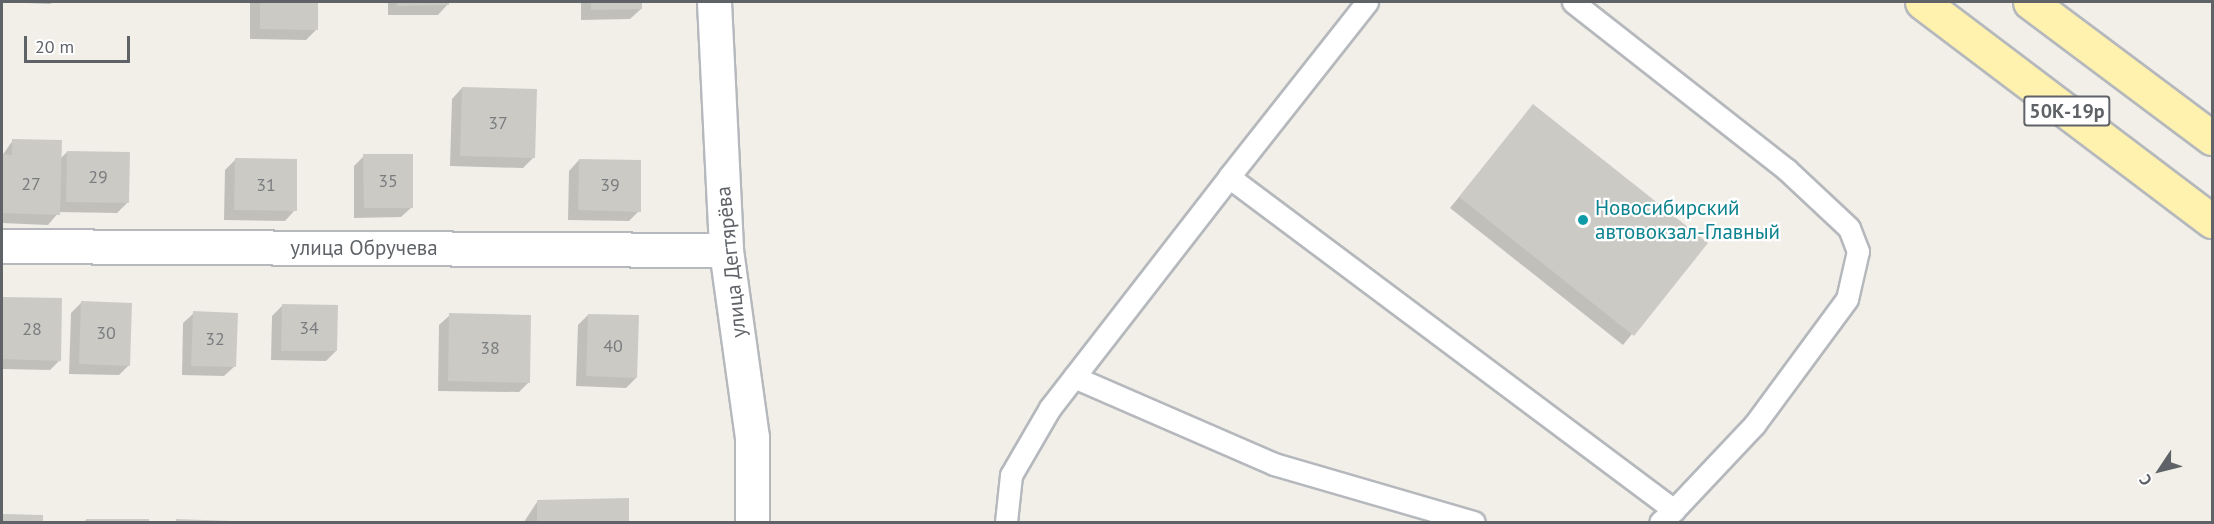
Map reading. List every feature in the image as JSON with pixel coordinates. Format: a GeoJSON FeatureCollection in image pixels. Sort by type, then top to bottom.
{"type":"FeatureCollection","features":[{"type":"Feature","properties":{"kind":"main road","name":"50К-19р"},"geometry":{"type":"LineString","coordinates":[[1922,2],[2212,221]]}},
{"type":"Feature","properties":{"kind":"main road","name":"50К-19р"},"geometry":{"type":"LineString","coordinates":[[2030,2],[2212,138]]}},
{"type":"Feature","properties":{"kind":"street","name":"улица Дегтярёва"},"geometry":{"type":"LineString","coordinates":[[714,2],[726,249],[752,438],[752,522]]}},
{"type":"Feature","properties":{"kind":"street","name":"улица Обручева"},"geometry":{"type":"LineString","coordinates":[[2,246],[726,249]]}},
{"type":"Feature","properties":{"kind":"lane"},"geometry":{"type":"LineString","coordinates":[[1006,522],[1011,475],[1074,377],[1366,2]]}},
{"type":"Feature","properties":{"kind":"lane"},"geometry":{"type":"LineString","coordinates":[[1229,177],[1667,516],[1754,425],[1847,299],[1858,251],[1849,228],[1786,169],[1573,2]]}},
{"type":"Feature","properties":{"kind":"lane"},"geometry":{"type":"LineString","coordinates":[[1074,377],[1274,464],[1474,522]]}},
{"type":"Feature","properties":{"kind":"building"},"geometry":{"type":"Polygon","coordinates":[[[260,2],[318,2],[318,30],[260,29],[260,2]]]}},
{"type":"Feature","properties":{"kind":"building"},"geometry":{"type":"Polygon","coordinates":[[[397,2],[449,2],[449,5],[397,6],[397,2]]]}},
{"type":"Feature","properties":{"kind":"building"},"geometry":{"type":"Polygon","coordinates":[[[591,2],[642,2],[642,9],[591,10],[591,2]]]}},
{"type":"Feature","properties":{"kind":"building"},"geometry":{"type":"Polygon","coordinates":[[[462,87],[537,89],[535,158],[460,156],[462,87]]]}},
{"type":"Feature","properties":{"kind":"building","name":"Новосибирский автовокзал-Главный"},"geometry":{"type":"Polygon","coordinates":[[[1533,104],[1708,243],[1634,336],[1459,197],[1533,104]]]}},
{"type":"Feature","properties":{"kind":"building"},"geometry":{"type":"Polygon","coordinates":[[[12,139],[62,140],[60,215],[2,213],[2,154],[12,155],[12,139]]]}},
{"type":"Feature","properties":{"kind":"building"},"geometry":{"type":"Polygon","coordinates":[[[67,151],[130,152],[129,203],[66,202],[67,151]]]}},
{"type":"Feature","properties":{"kind":"building"},"geometry":{"type":"Polygon","coordinates":[[[363,154],[413,154],[413,208],[364,208],[363,154]]]}},
{"type":"Feature","properties":{"kind":"building"},"geometry":{"type":"Polygon","coordinates":[[[235,158],[297,159],[297,211],[234,210],[235,158]]]}},
{"type":"Feature","properties":{"kind":"building"},"geometry":{"type":"Polygon","coordinates":[[[579,159],[641,160],[641,212],[578,210],[579,159]]]}},
{"type":"Feature","properties":{"kind":"building"},"geometry":{"type":"Polygon","coordinates":[[[2,297],[62,298],[61,361],[2,359],[2,297]]]}},
{"type":"Feature","properties":{"kind":"building"},"geometry":{"type":"Polygon","coordinates":[[[81,301],[132,303],[130,366],[79,364],[81,301]]]}},
{"type":"Feature","properties":{"kind":"building"},"geometry":{"type":"Polygon","coordinates":[[[282,304],[338,305],[337,351],[281,351],[282,304]]]}},
{"type":"Feature","properties":{"kind":"building"},"geometry":{"type":"Polygon","coordinates":[[[193,311],[238,313],[236,367],[191,366],[193,311]]]}},
{"type":"Feature","properties":{"kind":"building"},"geometry":{"type":"Polygon","coordinates":[[[449,313],[531,315],[530,383],[448,381],[449,313]]]}},
{"type":"Feature","properties":{"kind":"building"},"geometry":{"type":"Polygon","coordinates":[[[588,314],[639,315],[637,378],[586,376],[588,314]]]}},
{"type":"Feature","properties":{"kind":"building"},"geometry":{"type":"Polygon","coordinates":[[[629,498],[629,522],[537,522],[537,500],[629,498]]]}},
{"type":"Feature","properties":{"kind":"building"},"geometry":{"type":"Polygon","coordinates":[[[2,514],[43,515],[43,522],[2,522],[2,514]]]}},
{"type":"Feature","properties":{"kind":"building"},"geometry":{"type":"Polygon","coordinates":[[[86,519],[149,519],[149,522],[86,522],[86,519]]]}},
{"type":"Feature","properties":{"kind":"building"},"geometry":{"type":"Polygon","coordinates":[[[176,519],[233,521],[233,522],[176,522],[176,519]]]}},
{"type":"Feature","properties":{"kind":"place","name":"Новосибирский автовокзал-Главный"},"geometry":{"type":"Point","coordinates":[1583,220]}}]}
